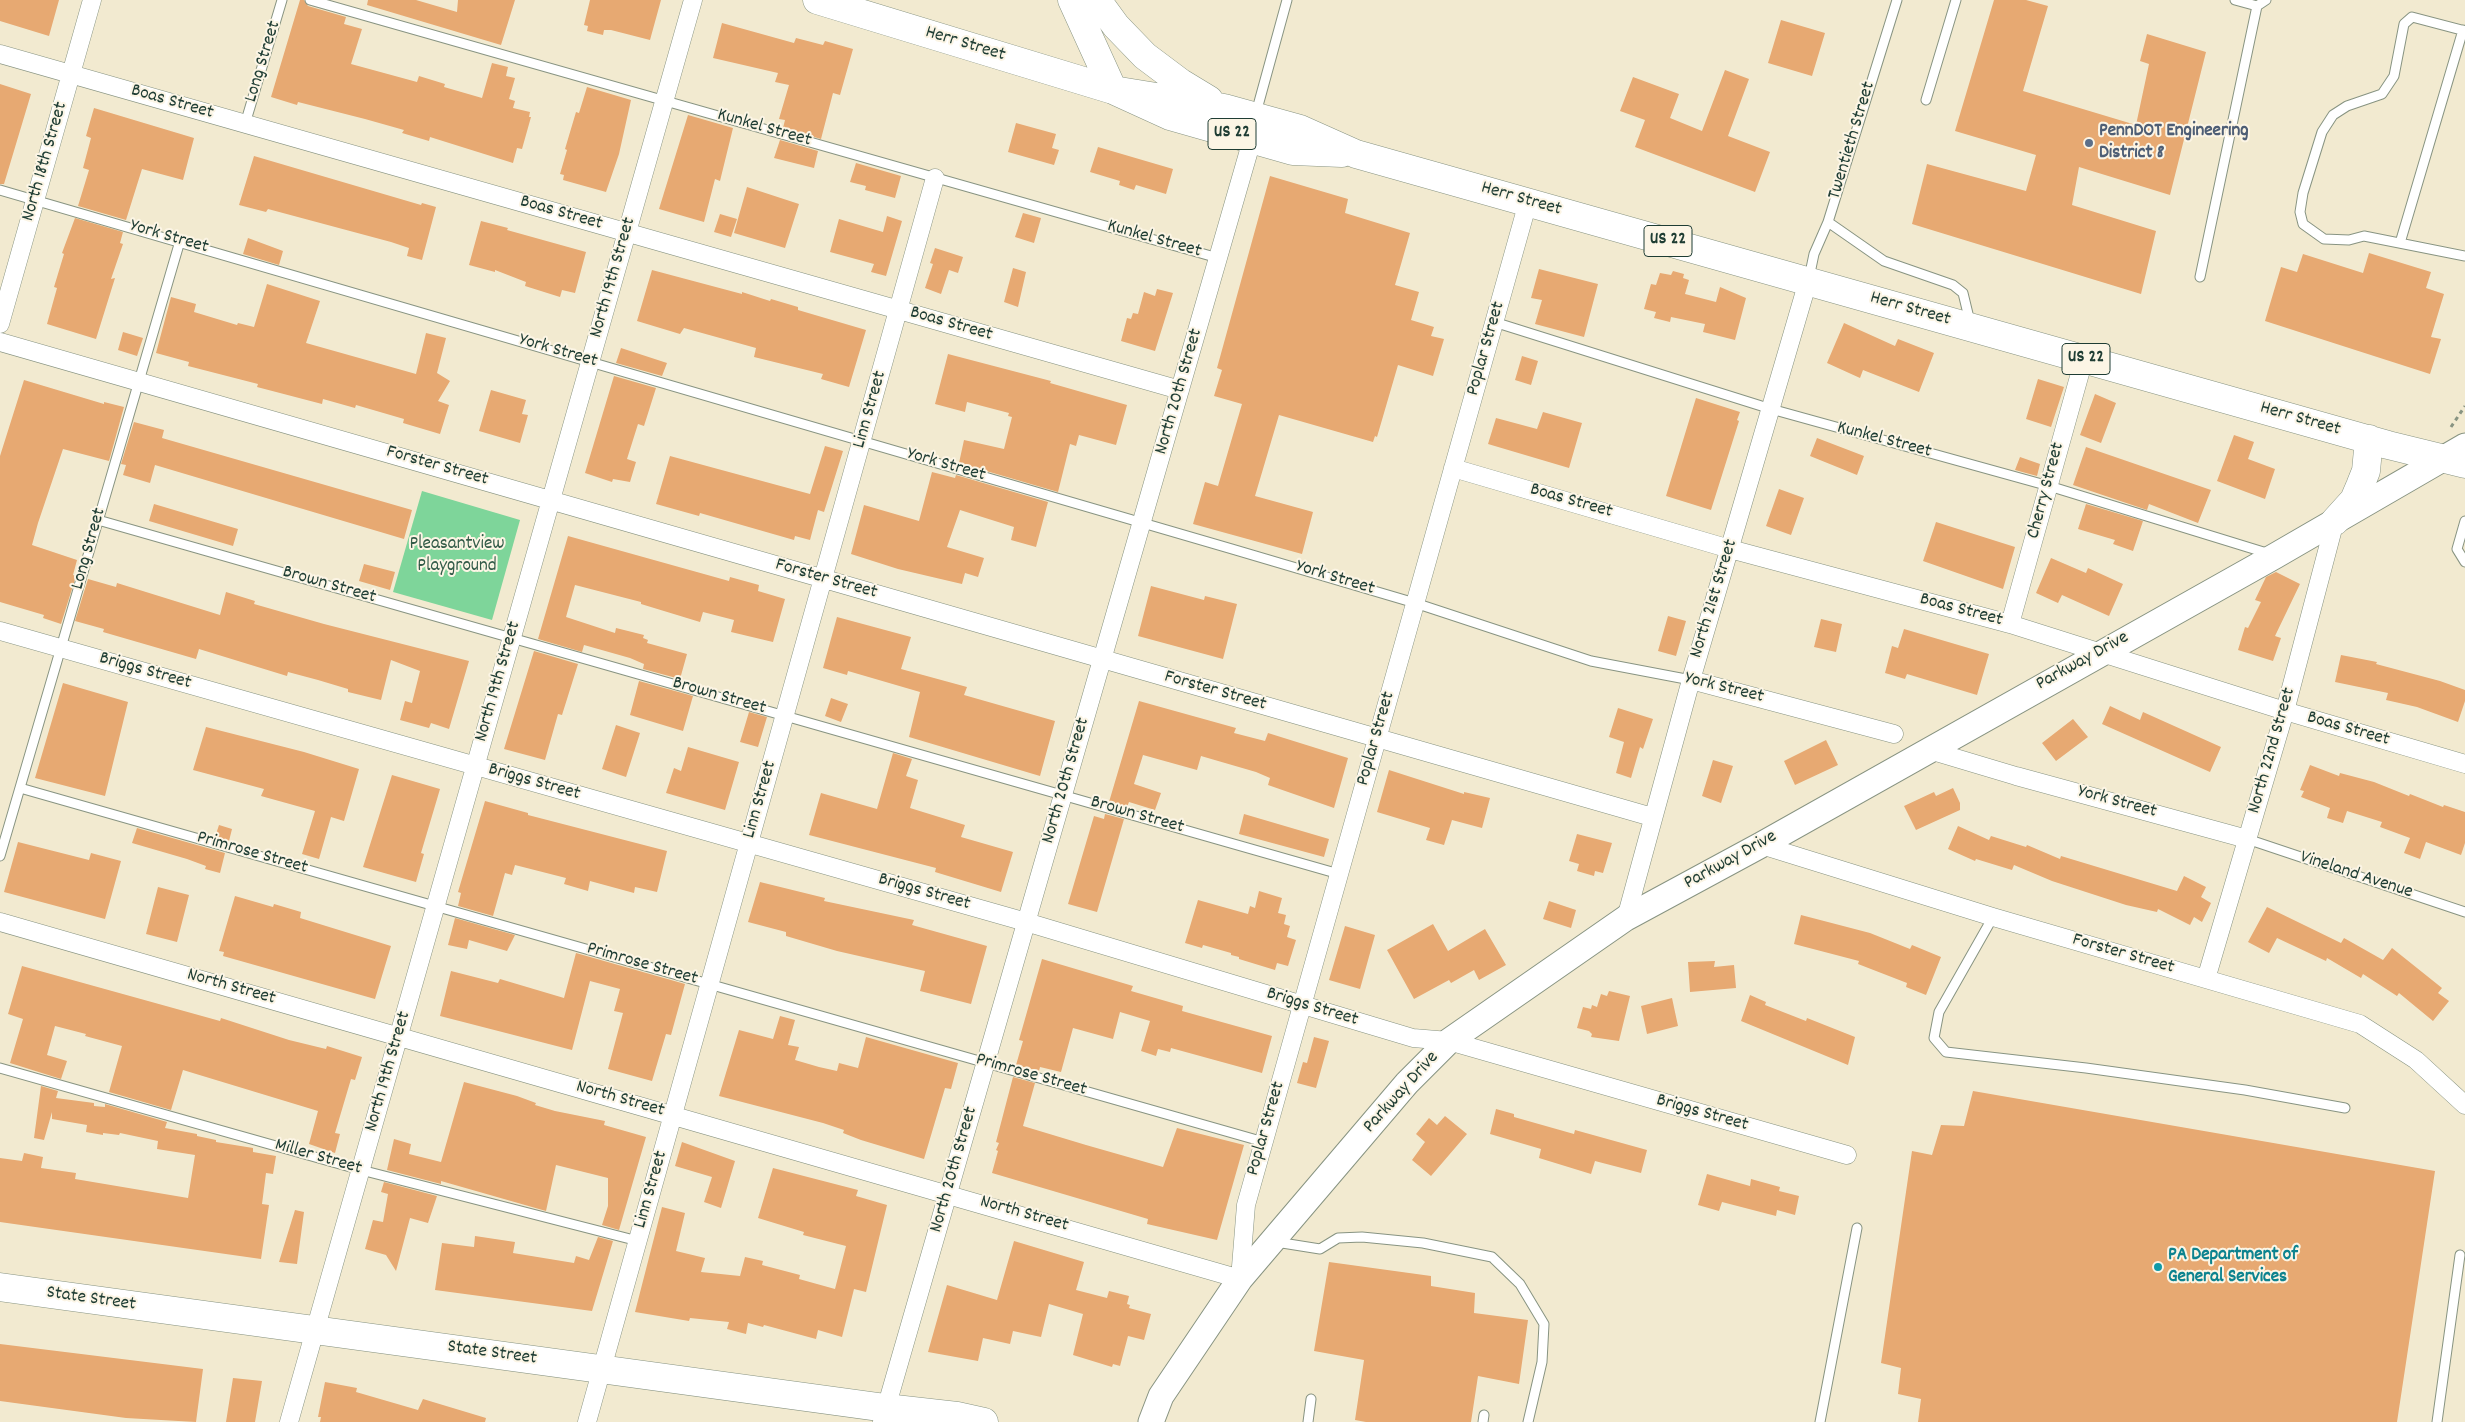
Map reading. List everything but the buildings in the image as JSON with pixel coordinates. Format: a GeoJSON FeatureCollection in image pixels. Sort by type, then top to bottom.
{"type":"FeatureCollection","features":[{"type":"Feature","properties":{"kind":"main road","name":"Herr Street"},"geometry":{"type":"LineString","coordinates":[[817,0],[1113,90],[1170,116],[1254,128],[1300,129],[1356,154],[2369,439],[2458,456]]}},
{"type":"Feature","properties":{"kind":"main road"},"geometry":{"type":"LineString","coordinates":[[1072,0],[1113,90]]}},
{"type":"Feature","properties":{"kind":"main road","name":"US 22"},"geometry":{"type":"LineString","coordinates":[[1097,0],[1116,26],[1145,56],[1181,83],[1224,108]]}},
{"type":"Feature","properties":{"kind":"main road","name":"Herr Street"},"geometry":{"type":"LineString","coordinates":[[1113,90],[1224,108],[1254,128]]}},
{"type":"Feature","properties":{"kind":"main road"},"geometry":{"type":"LineString","coordinates":[[2335,521],[2354,500],[2360,486],[2366,471],[2369,439]]}},
{"type":"Feature","properties":{"kind":"main road","name":"State Street"},"geometry":{"type":"LineString","coordinates":[[0,1287],[602,1370],[884,1415],[957,1416],[984,1422]]}},
{"type":"Feature","properties":{"kind":"street","name":"North 18th Street"},"geometry":{"type":"LineString","coordinates":[[0,324],[92,0]]}},
{"type":"Feature","properties":{"kind":"street","name":"North 19th Street"},"geometry":{"type":"LineString","coordinates":[[289,1422],[693,0]]}},
{"type":"Feature","properties":{"kind":"street","name":"Boas Street"},"geometry":{"type":"LineString","coordinates":[[0,54],[1180,390]]}},
{"type":"Feature","properties":{"kind":"street","name":"North 20th Street"},"geometry":{"type":"LineString","coordinates":[[884,1415],[1254,128]]}},
{"type":"Feature","properties":{"kind":"street","name":"Linn Street"},"geometry":{"type":"LineString","coordinates":[[587,1422],[936,178]]}},
{"type":"Feature","properties":{"kind":"street","name":"Poplar Street"},"geometry":{"type":"LineString","coordinates":[[1240,1279],[1246,1205],[1528,202]]}},
{"type":"Feature","properties":{"kind":"street","name":"North 21st Street"},"geometry":{"type":"LineString","coordinates":[[1626,918],[1691,680],[1808,281]]}},
{"type":"Feature","properties":{"kind":"street","name":"Forster Street"},"geometry":{"type":"LineString","coordinates":[[0,342],[1652,818]]}},
{"type":"Feature","properties":{"kind":"street","name":"Cherry Street"},"geometry":{"type":"LineString","coordinates":[[2010,624],[2084,359]]}},
{"type":"Feature","properties":{"kind":"street","name":"Parkway Drive"},"geometry":{"type":"LineString","coordinates":[[1151,1422],[1161,1396],[1240,1279],[1407,1084],[1449,1041],[1626,918],[1760,845],[2335,521],[2458,456]]}},
{"type":"Feature","properties":{"kind":"street","name":"Boas Street"},"geometry":{"type":"LineString","coordinates":[[1453,468],[1730,549],[2010,624],[2285,711],[2465,764]]}},
{"type":"Feature","properties":{"kind":"street","name":"North 22nd Street"},"geometry":{"type":"LineString","coordinates":[[2206,979],[2285,711],[2335,521]]}},
{"type":"Feature","properties":{"kind":"street","name":"Briggs Street"},"geometry":{"type":"LineString","coordinates":[[0,631],[1026,922],[1412,1038],[1449,1041],[1847,1155]]}},
{"type":"Feature","properties":{"kind":"street","name":"York Street"},"geometry":{"type":"LineString","coordinates":[[1691,680],[1894,734]]}},
{"type":"Feature","properties":{"kind":"street","name":"York Street"},"geometry":{"type":"LineString","coordinates":[[1929,750],[2016,776],[2247,839]]}},
{"type":"Feature","properties":{"kind":"street","name":"Forster Street"},"geometry":{"type":"LineString","coordinates":[[1760,845],[1993,917],[2360,1024],[2416,1060],[2465,1105]]}},
{"type":"Feature","properties":{"kind":"street","name":"North Street"},"geometry":{"type":"LineString","coordinates":[[0,922],[948,1193],[1240,1279]]}},
{"type":"Feature","properties":{"kind":"lane","name":"Long Street"},"geometry":{"type":"LineString","coordinates":[[245,124],[282,0]]}},
{"type":"Feature","properties":{"kind":"lane","name":"Kunkel Street"},"geometry":{"type":"LineString","coordinates":[[310,0],[1218,258]]}},
{"type":"Feature","properties":{"kind":"lane"},"geometry":{"type":"LineString","coordinates":[[1254,128],[1287,0]]}},
{"type":"Feature","properties":{"kind":"lane","name":"Twentieth Street"},"geometry":{"type":"LineString","coordinates":[[1808,281],[1814,254],[1828,222],[1897,0]]}},
{"type":"Feature","properties":{"kind":"lane"},"geometry":{"type":"LineString","coordinates":[[1926,100],[1956,0]]}},
{"type":"Feature","properties":{"kind":"lane"},"geometry":{"type":"LineString","coordinates":[[2235,0],[2257,6]]}},
{"type":"Feature","properties":{"kind":"lane"},"geometry":{"type":"LineString","coordinates":[[2200,277],[2257,6],[2266,0]]}},
{"type":"Feature","properties":{"kind":"lane"},"geometry":{"type":"LineString","coordinates":[[2400,243],[2464,31],[2412,17],[2404,24],[2394,76],[2382,94],[2347,106],[2333,115],[2322,132],[2303,193],[2300,212],[2303,224],[2324,239],[2349,240],[2364,236],[2465,256]]}},
{"type":"Feature","properties":{"kind":"lane","name":"York Street"},"geometry":{"type":"LineString","coordinates":[[0,190],[1415,603],[1590,661],[1691,680]]}},
{"type":"Feature","properties":{"kind":"lane"},"geometry":{"type":"LineString","coordinates":[[1828,222],[1884,261],[1953,284],[1963,293],[1972,327]]}},
{"type":"Feature","properties":{"kind":"lane","name":"Long Street"},"geometry":{"type":"LineString","coordinates":[[0,856],[180,241]]}},
{"type":"Feature","properties":{"kind":"lane","name":"Kunkel Street"},"geometry":{"type":"LineString","coordinates":[[1494,322],[1771,409],[2049,486],[2275,556]]}},
{"type":"Feature","properties":{"kind":"lane","name":"Brown Street"},"geometry":{"type":"LineString","coordinates":[[98,520],[1339,874]]}},
{"type":"Feature","properties":{"kind":"lane"},"geometry":{"type":"LineString","coordinates":[[2465,521],[2462,542],[2457,549],[2465,562]]}},
{"type":"Feature","properties":{"kind":"lane","name":"Primrose Street"},"geometry":{"type":"LineString","coordinates":[[20,788],[1264,1142]]}},
{"type":"Feature","properties":{"kind":"lane","name":"Vineland Avenue"},"geometry":{"type":"LineString","coordinates":[[2247,839],[2465,912]]}},
{"type":"Feature","properties":{"kind":"lane"},"geometry":{"type":"LineString","coordinates":[[1993,917],[1939,1012],[1934,1038],[1946,1052],[1977,1054],[2152,1077],[2345,1108]]}},
{"type":"Feature","properties":{"kind":"lane","name":"Miller Street"},"geometry":{"type":"LineString","coordinates":[[0,1068],[361,1170],[638,1241]]}},
{"type":"Feature","properties":{"kind":"lane"},"geometry":{"type":"LineString","coordinates":[[1820,1422],[1857,1228]]}},
{"type":"Feature","properties":{"kind":"lane"},"geometry":{"type":"LineString","coordinates":[[1273,1242],[1320,1249],[1338,1238],[1362,1237],[1423,1243],[1492,1257],[1520,1284],[1544,1324],[1542,1362],[1528,1422]]}},
{"type":"Feature","properties":{"kind":"lane"},"geometry":{"type":"LineString","coordinates":[[2437,1422],[2460,1255]]}},
{"type":"Feature","properties":{"kind":"lane"},"geometry":{"type":"LineString","coordinates":[[1308,1422],[1311,1398]]}},
{"type":"Feature","properties":{"kind":"green space","name":"Pleasantview Playground"},"geometry":{"type":"Polygon","coordinates":[[[422,491],[520,520],[492,620],[393,592],[422,491]]]}},
{"type":"Feature","properties":{"kind":"place","name":"PennDOT Engineering District 8"},"geometry":{"type":"Point","coordinates":[2089,143]}},
{"type":"Feature","properties":{"kind":"place","name":"PA Department of General Services"},"geometry":{"type":"Point","coordinates":[2158,1267]}}]}
